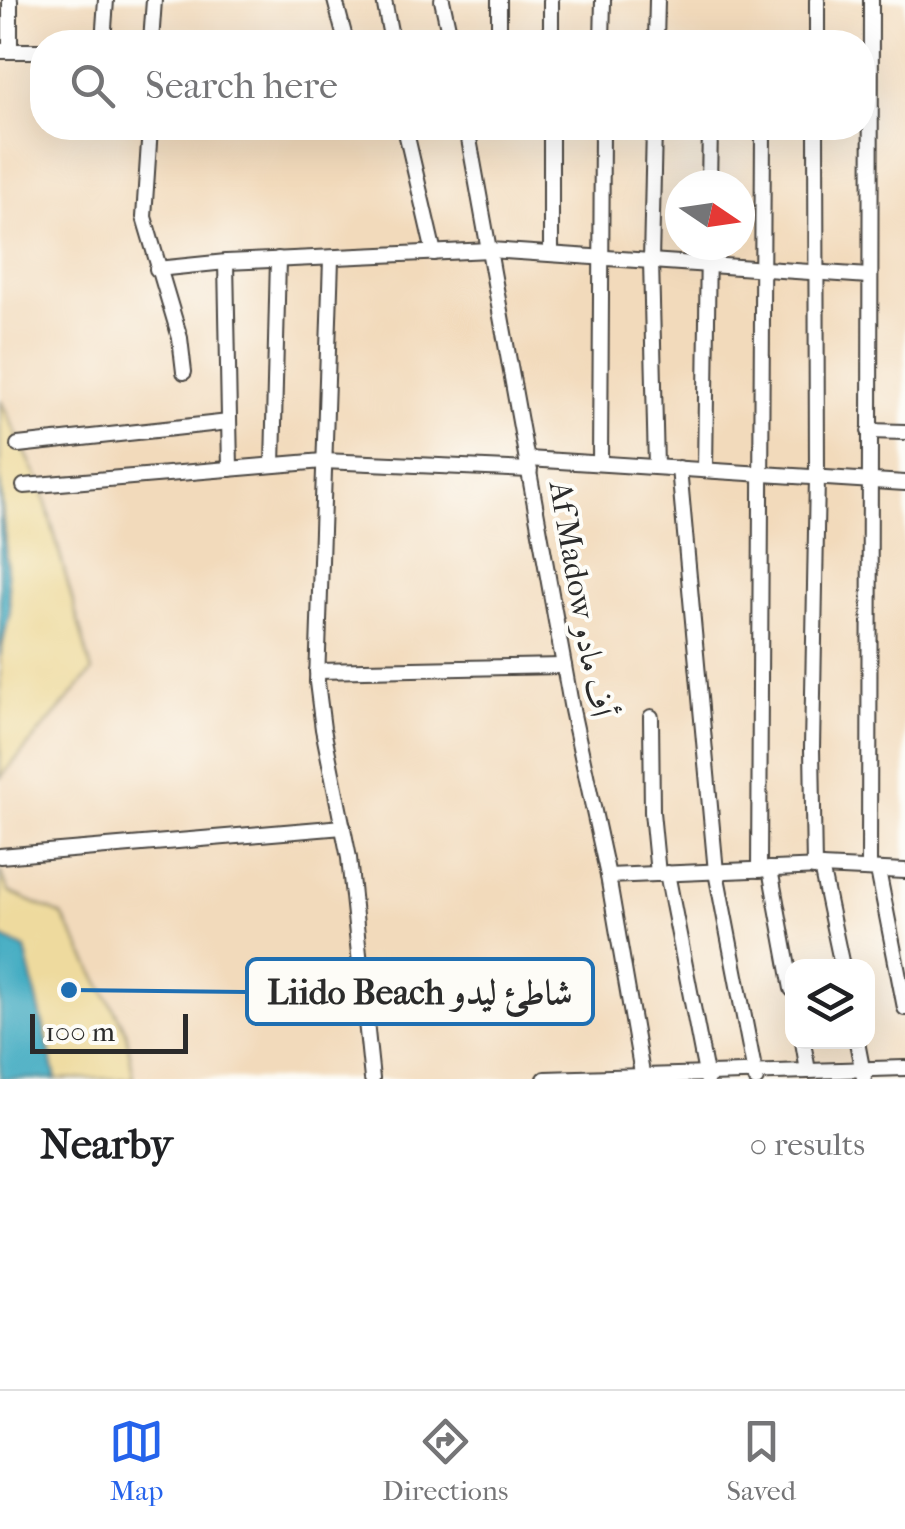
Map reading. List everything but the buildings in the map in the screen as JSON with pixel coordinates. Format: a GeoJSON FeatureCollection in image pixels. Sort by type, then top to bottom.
{"type":"FeatureCollection","features":[{"type":"Feature","properties":{"kind":"street"},"geometry":{"type":"LineString","coordinates":[[5,51],[10,0]]}},
{"type":"Feature","properties":{"kind":"street"},"geometry":{"type":"LineString","coordinates":[[104,30],[106,0]]}},
{"type":"Feature","properties":{"kind":"street"},"geometry":{"type":"LineString","coordinates":[[153,30],[154,0]]}},
{"type":"Feature","properties":{"kind":"street"},"geometry":{"type":"LineString","coordinates":[[335,0],[343,30]]}},
{"type":"Feature","properties":{"kind":"street"},"geometry":{"type":"LineString","coordinates":[[384,0],[390,30]]}},
{"type":"Feature","properties":{"kind":"street"},"geometry":{"type":"LineString","coordinates":[[442,0],[448,30]]}},
{"type":"Feature","properties":{"kind":"street"},"geometry":{"type":"LineString","coordinates":[[498,0],[499,30]]}},
{"type":"Feature","properties":{"kind":"street"},"geometry":{"type":"LineString","coordinates":[[551,0],[551,30]]}},
{"type":"Feature","properties":{"kind":"street"},"geometry":{"type":"LineString","coordinates":[[602,30],[603,0]]}},
{"type":"Feature","properties":{"kind":"street"},"geometry":{"type":"LineString","coordinates":[[656,30],[657,0]]}},
{"type":"Feature","properties":{"kind":"street"},"geometry":{"type":"LineString","coordinates":[[816,30],[817,0]]}},
{"type":"Feature","properties":{"kind":"street"},"geometry":{"type":"LineString","coordinates":[[869,30],[871,0]]}},
{"type":"Feature","properties":{"kind":"street"},"geometry":{"type":"LineString","coordinates":[[149,140],[144,217],[180,338],[184,372]]}},
{"type":"Feature","properties":{"kind":"street"},"geometry":{"type":"LineString","coordinates":[[408,140],[434,253]]}},
{"type":"Feature","properties":{"kind":"street","name":"Af Madow أف مادو"},"geometry":{"type":"LineString","coordinates":[[470,140],[642,1078]]}},
{"type":"Feature","properties":{"kind":"street"},"geometry":{"type":"LineString","coordinates":[[551,140],[551,254]]}},
{"type":"Feature","properties":{"kind":"street"},"geometry":{"type":"LineString","coordinates":[[600,463],[602,140]]}},
{"type":"Feature","properties":{"kind":"street"},"geometry":{"type":"LineString","coordinates":[[654,140],[651,261],[656,467]]}},
{"type":"Feature","properties":{"kind":"street"},"geometry":{"type":"LineString","coordinates":[[709,170],[710,140]]}},
{"type":"Feature","properties":{"kind":"street"},"geometry":{"type":"LineString","coordinates":[[763,140],[764,870],[785,959]]}},
{"type":"Feature","properties":{"kind":"street"},"geometry":{"type":"LineString","coordinates":[[816,140],[817,477],[812,748],[818,868],[840,959]]}},
{"type":"Feature","properties":{"kind":"street"},"geometry":{"type":"LineString","coordinates":[[867,140],[873,869],[905,1008]]}},
{"type":"Feature","properties":{"kind":"street"},"geometry":{"type":"LineString","coordinates":[[157,269],[278,259],[490,250],[869,276]]}},
{"type":"Feature","properties":{"kind":"street"},"geometry":{"type":"LineString","coordinates":[[331,258],[318,672],[323,730],[344,827],[372,1079]]}},
{"type":"Feature","properties":{"kind":"street"},"geometry":{"type":"LineString","coordinates":[[273,466],[278,259]]}},
{"type":"Feature","properties":{"kind":"street"},"geometry":{"type":"LineString","coordinates":[[706,470],[708,260]]}},
{"type":"Feature","properties":{"kind":"street"},"geometry":{"type":"LineString","coordinates":[[226,262],[230,469]]}},
{"type":"Feature","properties":{"kind":"street"},"geometry":{"type":"LineString","coordinates":[[18,445],[229,422]]}},
{"type":"Feature","properties":{"kind":"street"},"geometry":{"type":"LineString","coordinates":[[869,431],[905,432]]}},
{"type":"Feature","properties":{"kind":"street"},"geometry":{"type":"LineString","coordinates":[[24,486],[323,461],[600,463],[905,483]]}},
{"type":"Feature","properties":{"kind":"street"},"geometry":{"type":"LineString","coordinates":[[678,468],[716,872],[756,1076]]}},
{"type":"Feature","properties":{"kind":"street"},"geometry":{"type":"LineString","coordinates":[[318,672],[564,666]]}},
{"type":"Feature","properties":{"kind":"street"},"geometry":{"type":"LineString","coordinates":[[651,717],[652,812],[707,1077]]}},
{"type":"Feature","properties":{"kind":"street"},"geometry":{"type":"LineString","coordinates":[[0,856],[344,827]]}},
{"type":"Feature","properties":{"kind":"street"},"geometry":{"type":"LineString","coordinates":[[608,876],[818,868],[905,870]]}},
{"type":"Feature","properties":{"kind":"street"},"geometry":{"type":"LineString","coordinates":[[804,1049],[811,1074]]}},
{"type":"Feature","properties":{"kind":"street"},"geometry":{"type":"LineString","coordinates":[[859,1049],[864,1074]]}},
{"type":"Feature","properties":{"kind":"street"},"geometry":{"type":"LineString","coordinates":[[544,1079],[864,1074],[905,1068]]}},
{"type":"Feature","properties":{"kind":"sand"},"geometry":{"type":"Polygon","coordinates":[[[0,399],[41,485],[92,672],[0,778],[0,656],[10,611],[0,483],[0,399]]]}},
{"type":"Feature","properties":{"kind":"sand"},"geometry":{"type":"Polygon","coordinates":[[[0,871],[9,892],[62,915],[126,1031],[134,1079],[56,1079],[25,949],[0,936],[0,871]]]}},
{"type":"Feature","properties":{"kind":"water"},"geometry":{"type":"Polygon","coordinates":[[[0,483],[10,611],[0,656],[0,483]]]}},
{"type":"Feature","properties":{"kind":"water"},"geometry":{"type":"Polygon","coordinates":[[[0,936],[25,949],[56,1079],[0,1079],[0,936]]]}},
{"type":"Feature","properties":{"kind":"place","name":"Liido Beach شاطئ ليدو"},"geometry":{"type":"Point","coordinates":[69,990]}}]}
